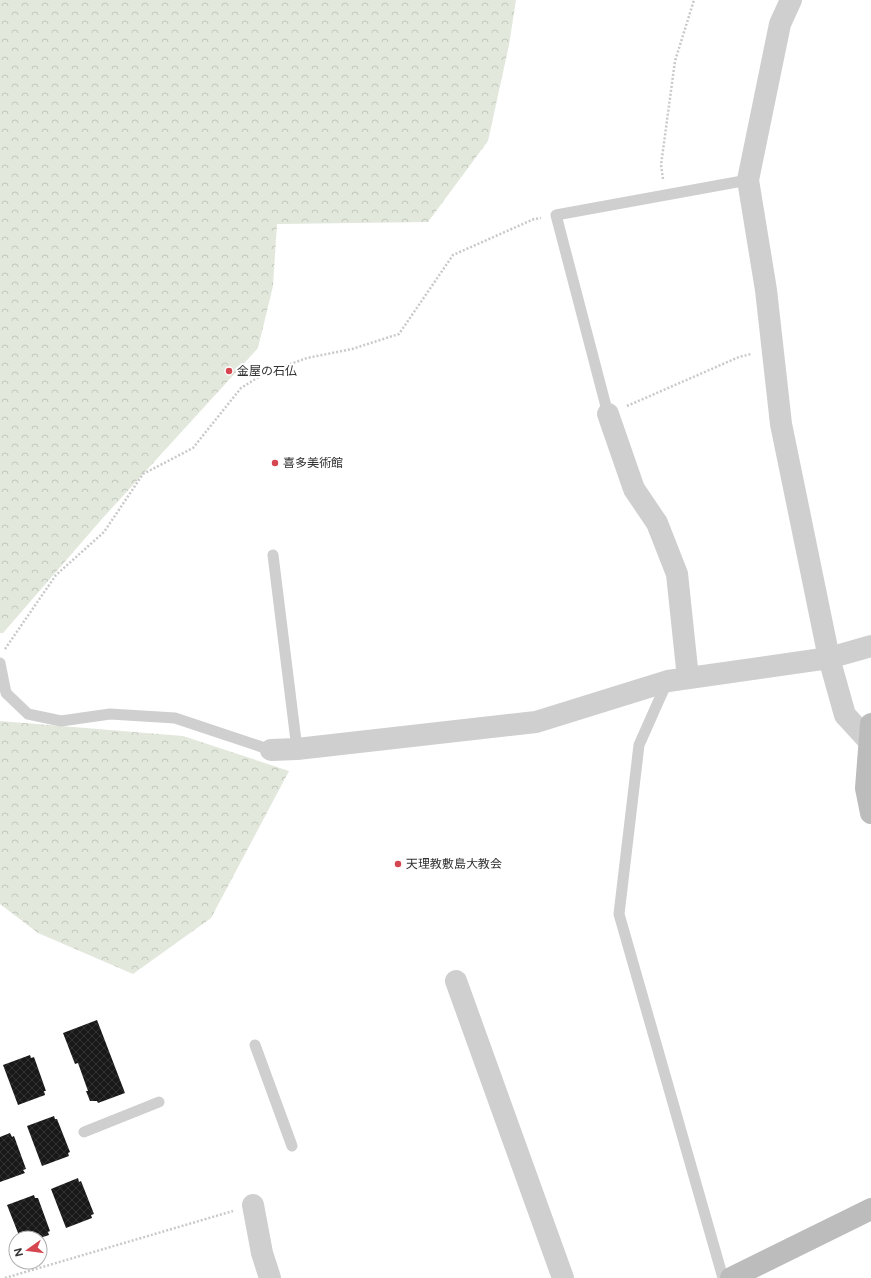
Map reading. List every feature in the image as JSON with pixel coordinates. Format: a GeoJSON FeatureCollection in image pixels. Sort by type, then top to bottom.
{"type":"FeatureCollection","features":[{"type":"Feature","properties":{"kind":"street"},"geometry":{"type":"LineString","coordinates":[[791,0],[780,24],[748,180],[766,290],[781,424],[829,658],[845,715],[870,732],[866,788],[871,813]]}},
{"type":"Feature","properties":{"kind":"street"},"geometry":{"type":"LineString","coordinates":[[608,414],[634,489],[657,523],[677,574],[678,680]]}},
{"type":"Feature","properties":{"kind":"street"},"geometry":{"type":"LineString","coordinates":[[271,750],[297,749],[536,722],[678,680],[829,658],[871,646]]}},
{"type":"Feature","properties":{"kind":"street"},"geometry":{"type":"LineString","coordinates":[[456,981],[563,1278]]}},
{"type":"Feature","properties":{"kind":"street"},"geometry":{"type":"LineString","coordinates":[[253,1205],[262,1253],[270,1278]]}},
{"type":"Feature","properties":{"kind":"street"},"geometry":{"type":"LineString","coordinates":[[731,1278],[871,1209]]}},
{"type":"Feature","properties":{"kind":"lane"},"geometry":{"type":"LineString","coordinates":[[608,414],[556,215],[748,180]]}},
{"type":"Feature","properties":{"kind":"lane"},"geometry":{"type":"LineString","coordinates":[[273,555],[297,749]]}},
{"type":"Feature","properties":{"kind":"lane"},"geometry":{"type":"LineString","coordinates":[[0,663],[6,693],[28,714],[61,721],[110,714],[175,718],[271,750]]}},
{"type":"Feature","properties":{"kind":"lane"},"geometry":{"type":"LineString","coordinates":[[678,680],[640,745],[619,914],[722,1278]]}},
{"type":"Feature","properties":{"kind":"lane"},"geometry":{"type":"LineString","coordinates":[[255,1045],[292,1146]]}},
{"type":"Feature","properties":{"kind":"lane"},"geometry":{"type":"LineString","coordinates":[[84,1132],[159,1102]]}},
{"type":"Feature","properties":{"kind":"path"},"geometry":{"type":"LineString","coordinates":[[665,196],[661,165],[675,60],[694,0]]}},
{"type":"Feature","properties":{"kind":"path"},"geometry":{"type":"LineString","coordinates":[[4,650],[56,575],[104,532],[143,474],[193,448],[241,388],[265,373],[307,358],[352,349],[399,334],[453,255],[534,219],[556,215]]}},
{"type":"Feature","properties":{"kind":"path"},"geometry":{"type":"LineString","coordinates":[[608,414],[739,357],[772,348]]}},
{"type":"Feature","properties":{"kind":"path"},"geometry":{"type":"LineString","coordinates":[[5,1278],[253,1205]]}},
{"type":"Feature","properties":{"kind":"green space"},"geometry":{"type":"Polygon","coordinates":[[[0,0],[516,0],[509,45],[488,141],[428,222],[277,224],[273,286],[258,348],[101,520],[3,633],[0,633],[0,0]]]}},
{"type":"Feature","properties":{"kind":"green space"},"geometry":{"type":"Polygon","coordinates":[[[0,721],[183,736],[289,771],[211,918],[133,974],[38,933],[0,904],[0,721]]]}},
{"type":"Feature","properties":{"kind":"building"},"geometry":{"type":"Polygon","coordinates":[[[97,1020],[125,1093],[98,1103],[97,1101],[90,1101],[78,1063],[75,1064],[63,1033],[97,1020]]]}},
{"type":"Feature","properties":{"kind":"building"},"geometry":{"type":"Polygon","coordinates":[[[30,1055],[31,1058],[34,1057],[46,1091],[44,1091],[45,1095],[18,1105],[3,1065],[30,1055]]]}},
{"type":"Feature","properties":{"kind":"building"},"geometry":{"type":"Polygon","coordinates":[[[54,1116],[55,1119],[57,1119],[70,1152],[68,1153],[69,1156],[42,1166],[27,1126],[54,1116]]]}},
{"type":"Feature","properties":{"kind":"building"},"geometry":{"type":"Polygon","coordinates":[[[10,1133],[12,1137],[14,1136],[26,1169],[23,1170],[25,1173],[0,1182],[0,1137],[10,1133]]]}},
{"type":"Feature","properties":{"kind":"building"},"geometry":{"type":"Polygon","coordinates":[[[78,1178],[79,1182],[81,1181],[94,1214],[91,1215],[92,1218],[66,1228],[51,1189],[78,1178]]]}},
{"type":"Feature","properties":{"kind":"building"},"geometry":{"type":"Polygon","coordinates":[[[34,1195],[35,1198],[38,1198],[50,1231],[17,1230],[7,1205],[34,1195]]]}},
{"type":"Feature","properties":{"kind":"place","name":"金屋の石仏"},"geometry":{"type":"Point","coordinates":[229,371]}},
{"type":"Feature","properties":{"kind":"place","name":"喜多美術館"},"geometry":{"type":"Point","coordinates":[275,463]}},
{"type":"Feature","properties":{"kind":"place","name":"天理教敷島大教会"},"geometry":{"type":"Point","coordinates":[398,864]}}]}
